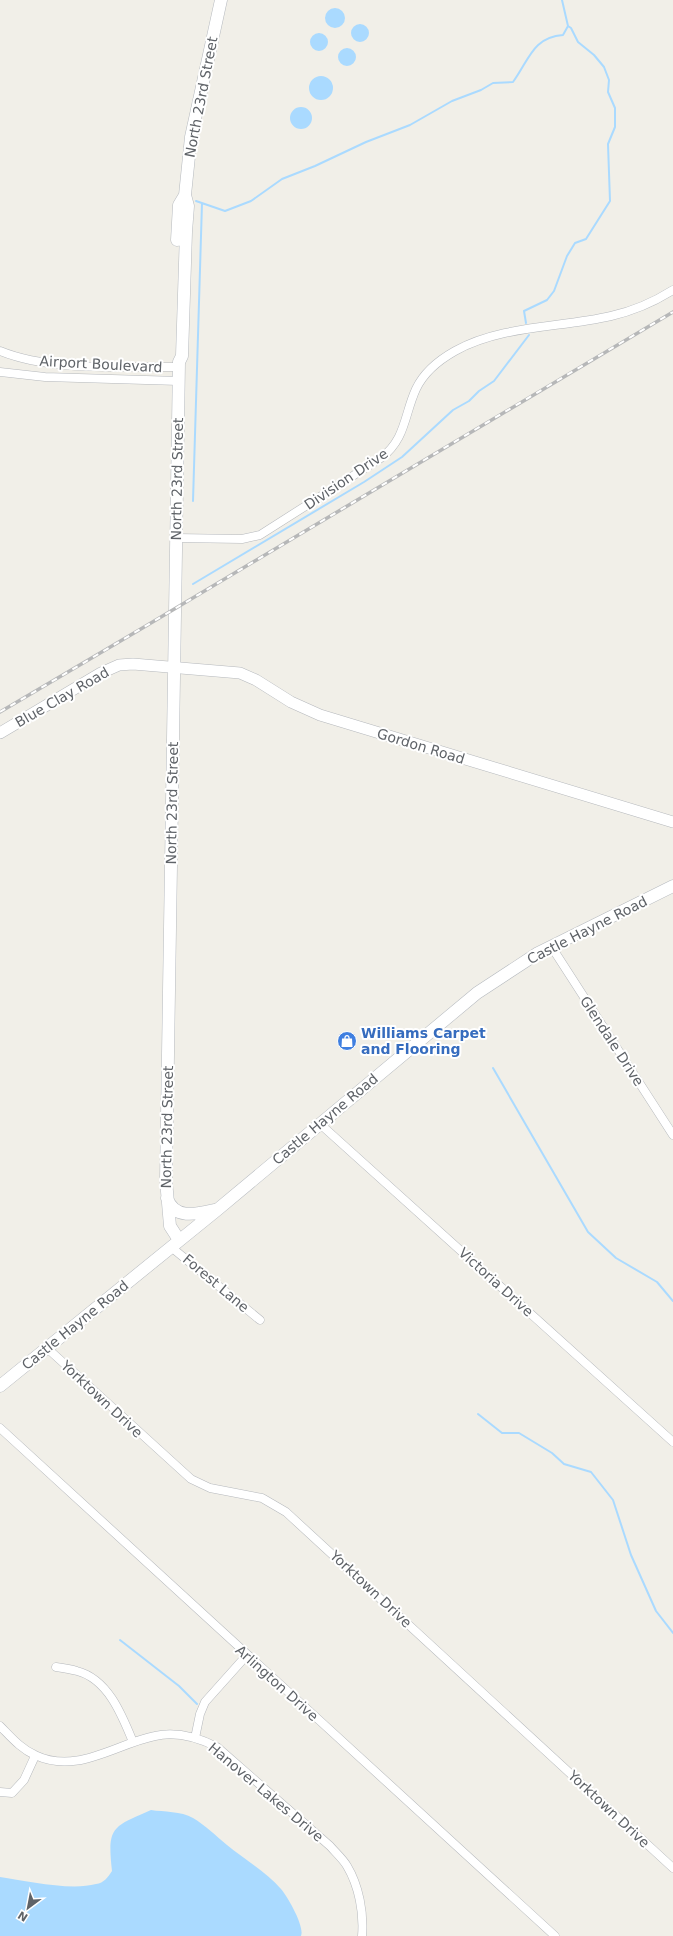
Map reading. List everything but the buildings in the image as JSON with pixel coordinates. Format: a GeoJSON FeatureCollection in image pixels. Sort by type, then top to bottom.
{"type":"FeatureCollection","features":[{"type":"Feature","properties":{"kind":"main road","name":"North 23rd Street"},"geometry":{"type":"LineString","coordinates":[[175,1244],[170,1226],[166,1195],[179,364],[174,356],[178,228],[179,205],[185,195],[191,137],[222,0]]}},
{"type":"Feature","properties":{"kind":"main road","name":"Castle Hayne Road"},"geometry":{"type":"LineString","coordinates":[[0,1386],[217,1210],[476,993],[515,967],[551,946],[673,886]]}},
{"type":"Feature","properties":{"kind":"main road"},"geometry":{"type":"LineString","coordinates":[[166,1195],[169,1204],[180,1213],[196,1215],[217,1210]]}},
{"type":"Feature","properties":{"kind":"street","name":"Division Drive"},"geometry":{"type":"LineString","coordinates":[[176,538],[242,539],[260,535],[381,458],[393,447],[400,436],[410,402],[421,380],[434,366],[463,348],[511,332],[611,316],[648,304],[673,290]]}},
{"type":"Feature","properties":{"kind":"street","name":"Airport Boulevard"},"geometry":{"type":"LineString","coordinates":[[0,351],[34,361],[71,365],[179,364]]}},
{"type":"Feature","properties":{"kind":"street","name":"Airport Boulevard"},"geometry":{"type":"LineString","coordinates":[[0,372],[45,377],[178,381]]}},
{"type":"Feature","properties":{"kind":"street","name":"Blue Clay Road"},"geometry":{"type":"LineString","coordinates":[[0,733],[114,667],[133,664],[174,668]]}},
{"type":"Feature","properties":{"kind":"street","name":"Gordon Road"},"geometry":{"type":"LineString","coordinates":[[174,668],[244,674],[291,702],[320,715],[673,822]]}},
{"type":"Feature","properties":{"kind":"street","name":"Glendale Drive"},"geometry":{"type":"LineString","coordinates":[[551,946],[673,1135]]}},
{"type":"Feature","properties":{"kind":"street","name":"Victoria Drive"},"geometry":{"type":"LineString","coordinates":[[319,1123],[673,1442]]}},
{"type":"Feature","properties":{"kind":"street","name":"Forest Lane"},"geometry":{"type":"LineString","coordinates":[[175,1244],[260,1320]]}},
{"type":"Feature","properties":{"kind":"street","name":"Yorktown Drive"},"geometry":{"type":"LineString","coordinates":[[47,1348],[191,1479],[210,1488],[262,1498],[286,1512],[673,1868]]}},
{"type":"Feature","properties":{"kind":"street","name":"Arlington Drive"},"geometry":{"type":"LineString","coordinates":[[0,1428],[555,1936]]}},
{"type":"Feature","properties":{"kind":"street"},"geometry":{"type":"LineString","coordinates":[[194,1738],[200,1714],[205,1702],[247,1655]]}},
{"type":"Feature","properties":{"kind":"street"},"geometry":{"type":"LineString","coordinates":[[56,1667],[78,1671],[91,1677],[105,1690],[120,1710],[132,1742]]}},
{"type":"Feature","properties":{"kind":"street","name":"Hanover Lakes Drive"},"geometry":{"type":"LineString","coordinates":[[0,1726],[20,1745],[35,1756],[64,1763],[104,1755],[132,1742],[157,1735],[182,1735],[194,1738],[217,1748],[330,1846],[346,1865],[354,1883],[362,1910],[362,1936]]}},
{"type":"Feature","properties":{"kind":"street"},"geometry":{"type":"LineString","coordinates":[[0,1792],[12,1793],[24,1780],[35,1756]]}},
{"type":"Feature","properties":{"kind":"water"},"geometry":{"type":"Polygon","coordinates":[[[335,8],[342,11],[345,18],[342,25],[335,28],[328,25],[325,18],[328,11],[335,8]]]}},
{"type":"Feature","properties":{"kind":"water"},"geometry":{"type":"Polygon","coordinates":[[[360,24],[366,27],[369,33],[366,39],[360,42],[354,39],[351,33],[354,27],[360,24]]]}},
{"type":"Feature","properties":{"kind":"water"},"geometry":{"type":"Polygon","coordinates":[[[315,33],[323,33],[328,38],[326,49],[323,51],[315,51],[310,46],[310,38],[315,33]]]}},
{"type":"Feature","properties":{"kind":"water"},"geometry":{"type":"Polygon","coordinates":[[[347,48],[353,51],[356,57],[353,63],[347,66],[341,63],[338,57],[341,51],[347,48]]]}},
{"type":"Feature","properties":{"kind":"water"},"geometry":{"type":"Polygon","coordinates":[[[321,76],[329,80],[333,88],[329,96],[321,100],[313,96],[309,88],[313,80],[321,76]]]}},
{"type":"Feature","properties":{"kind":"water"},"geometry":{"type":"Polygon","coordinates":[[[301,107],[309,110],[312,118],[309,126],[301,129],[293,126],[290,118],[293,110],[301,107]]]}},
{"type":"Feature","properties":{"kind":"water"},"geometry":{"type":"Polygon","coordinates":[[[151,1810],[178,1813],[193,1818],[269,1877],[288,1898],[301,1926],[301,1936],[0,1936],[0,1877],[61,1886],[86,1886],[104,1881],[112,1871],[110,1845],[115,1830],[120,1825],[151,1810]]]}},
{"type":"Feature","properties":{"kind":"waterway"},"geometry":{"type":"LineString","coordinates":[[526,323],[524,311],[547,300],[554,291],[567,256],[575,243],[586,239],[610,201],[608,144],[615,127],[615,108],[608,92],[609,80],[604,67],[594,55],[578,42],[571,28],[568,26],[562,0]]}},
{"type":"Feature","properties":{"kind":"waterway"},"geometry":{"type":"LineString","coordinates":[[196,201],[225,211],[251,201],[282,179],[315,166],[366,142],[410,125],[452,101],[481,90],[493,83],[513,82],[538,45],[545,40],[563,35],[568,26]]}},
{"type":"Feature","properties":{"kind":"waterway"},"geometry":{"type":"LineString","coordinates":[[193,501],[202,203]]}},
{"type":"Feature","properties":{"kind":"waterway"},"geometry":{"type":"LineString","coordinates":[[193,584],[364,482],[402,457],[453,410],[469,401],[479,391],[494,381],[529,335]]}},
{"type":"Feature","properties":{"kind":"waterway"},"geometry":{"type":"LineString","coordinates":[[493,1068],[588,1232],[616,1258],[657,1282],[673,1301]]}},
{"type":"Feature","properties":{"kind":"waterway"},"geometry":{"type":"LineString","coordinates":[[478,1414],[502,1433],[519,1433],[552,1453],[564,1464],[591,1472],[613,1500],[631,1555],[656,1611],[673,1633]]}},
{"type":"Feature","properties":{"kind":"waterway"},"geometry":{"type":"LineString","coordinates":[[120,1640],[179,1686],[197,1704]]}},
{"type":"Feature","properties":{"kind":"railway"},"geometry":{"type":"LineString","coordinates":[[0,712],[673,312]]}},
{"type":"Feature","properties":{"kind":"place","name":"Williams Carpet and Flooring"},"geometry":{"type":"Point","coordinates":[347,1041]}}]}
